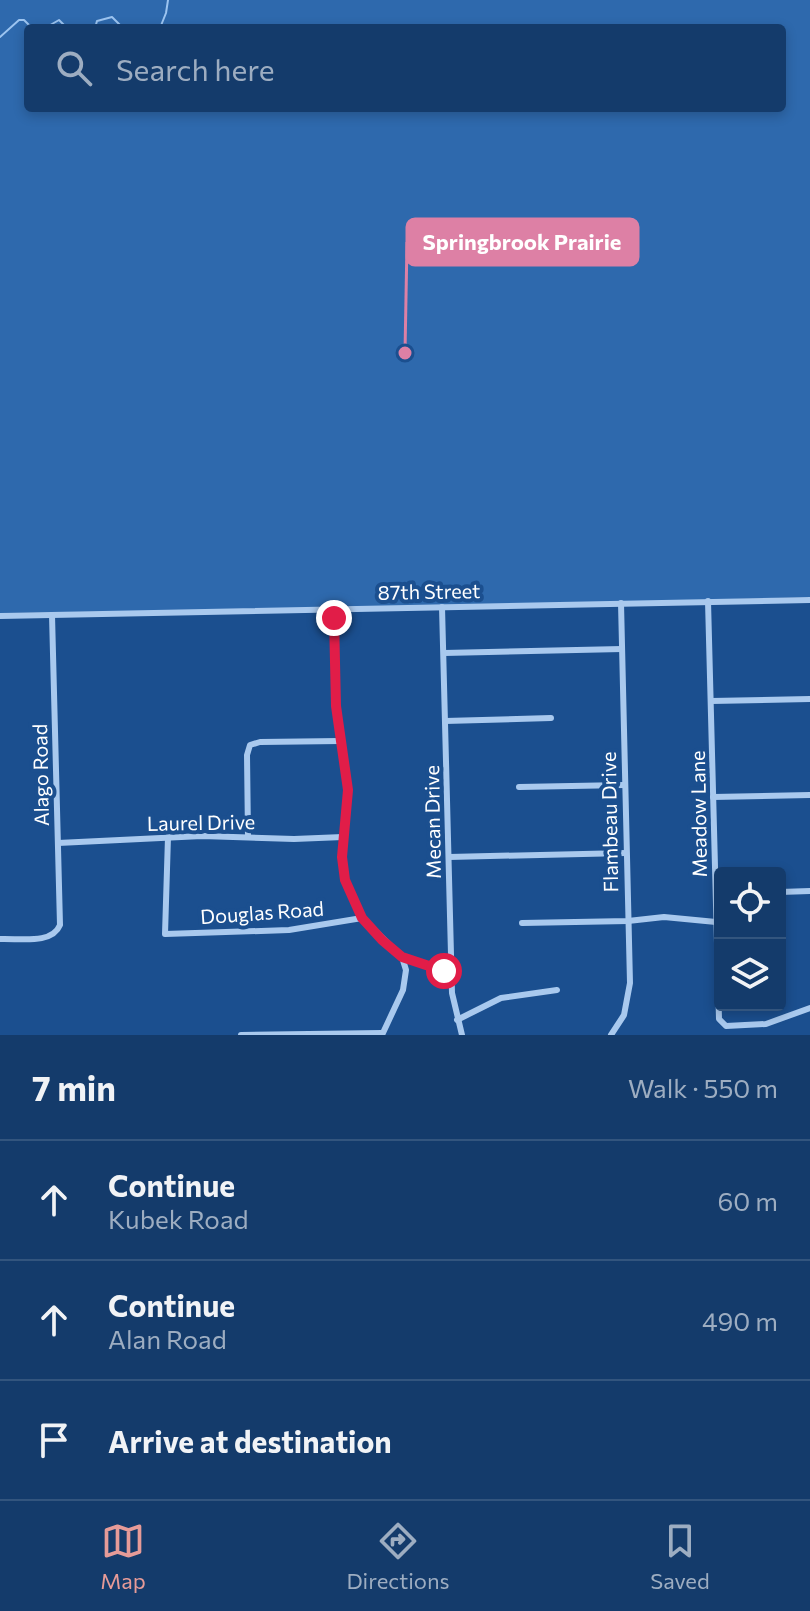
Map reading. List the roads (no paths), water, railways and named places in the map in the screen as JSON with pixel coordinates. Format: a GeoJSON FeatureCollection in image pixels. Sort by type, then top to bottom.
{"type":"FeatureCollection","features":[{"type":"Feature","properties":{"kind":"street","name":"87th Street"},"geometry":{"type":"LineString","coordinates":[[0,616],[810,600]]}},
{"type":"Feature","properties":{"kind":"street","name":"Meadow Lane"},"geometry":{"type":"LineString","coordinates":[[708,601],[717,867]]}},
{"type":"Feature","properties":{"kind":"street","name":"Flambeau Drive"},"geometry":{"type":"LineString","coordinates":[[611,1035],[624,1015],[629,999],[621,603]]}},
{"type":"Feature","properties":{"kind":"street","name":"Mecan Drive"},"geometry":{"type":"LineString","coordinates":[[442,607],[451,973],[462,1035]]}},
{"type":"Feature","properties":{"kind":"street"},"geometry":{"type":"LineString","coordinates":[[334,609],[336,706],[348,790],[342,857],[345,880],[362,918],[402,957],[451,973]]}},
{"type":"Feature","properties":{"kind":"street","name":"Alago Road"},"geometry":{"type":"LineString","coordinates":[[0,939],[41,938],[56,933],[60,925],[52,615]]}},
{"type":"Feature","properties":{"kind":"street"},"geometry":{"type":"LineString","coordinates":[[444,653],[622,649]]}},
{"type":"Feature","properties":{"kind":"street"},"geometry":{"type":"LineString","coordinates":[[711,701],[810,699]]}},
{"type":"Feature","properties":{"kind":"street"},"geometry":{"type":"LineString","coordinates":[[445,721],[551,718]]}},
{"type":"Feature","properties":{"kind":"street"},"geometry":{"type":"LineString","coordinates":[[248,836],[247,755],[250,745],[260,742],[340,741]]}},
{"type":"Feature","properties":{"kind":"street"},"geometry":{"type":"LineString","coordinates":[[519,787],[624,785]]}},
{"type":"Feature","properties":{"kind":"street"},"geometry":{"type":"LineString","coordinates":[[713,797],[810,795]]}},
{"type":"Feature","properties":{"kind":"street","name":"Laurel Drive"},"geometry":{"type":"LineString","coordinates":[[58,843],[168,837],[343,837]]}},
{"type":"Feature","properties":{"kind":"street","name":"Douglas Road"},"geometry":{"type":"LineString","coordinates":[[168,837],[165,934],[289,930],[362,918]]}},
{"type":"Feature","properties":{"kind":"street"},"geometry":{"type":"LineString","coordinates":[[449,857],[626,853]]}},
{"type":"Feature","properties":{"kind":"street"},"geometry":{"type":"LineString","coordinates":[[786,892],[810,891]]}},
{"type":"Feature","properties":{"kind":"street"},"geometry":{"type":"LineString","coordinates":[[522,923],[628,921],[664,917],[714,922]]}},
{"type":"Feature","properties":{"kind":"street","name":"Meadow Lane"},"geometry":{"type":"LineString","coordinates":[[717,939],[719,1014],[723,1024],[766,1024],[810,1008]]}},
{"type":"Feature","properties":{"kind":"street"},"geometry":{"type":"LineString","coordinates":[[241,1035],[382,1034],[406,978],[402,957]]}},
{"type":"Feature","properties":{"kind":"street"},"geometry":{"type":"LineString","coordinates":[[457,1020],[501,998],[557,990]]}},
{"type":"Feature","properties":{"kind":"waterway"},"geometry":{"type":"LineString","coordinates":[[162,24],[168,0]]}},
{"type":"Feature","properties":{"kind":"waterway"},"geometry":{"type":"LineString","coordinates":[[96,24],[112,17],[119,24]]}},
{"type":"Feature","properties":{"kind":"waterway"},"geometry":{"type":"LineString","coordinates":[[0,37],[19,20],[28,24]]}},
{"type":"Feature","properties":{"kind":"waterway"},"geometry":{"type":"LineString","coordinates":[[52,24],[59,20],[63,24]]}},
{"type":"Feature","properties":{"kind":"place","name":"Springbrook Prairie"},"geometry":{"type":"Point","coordinates":[405,353]}}]}
